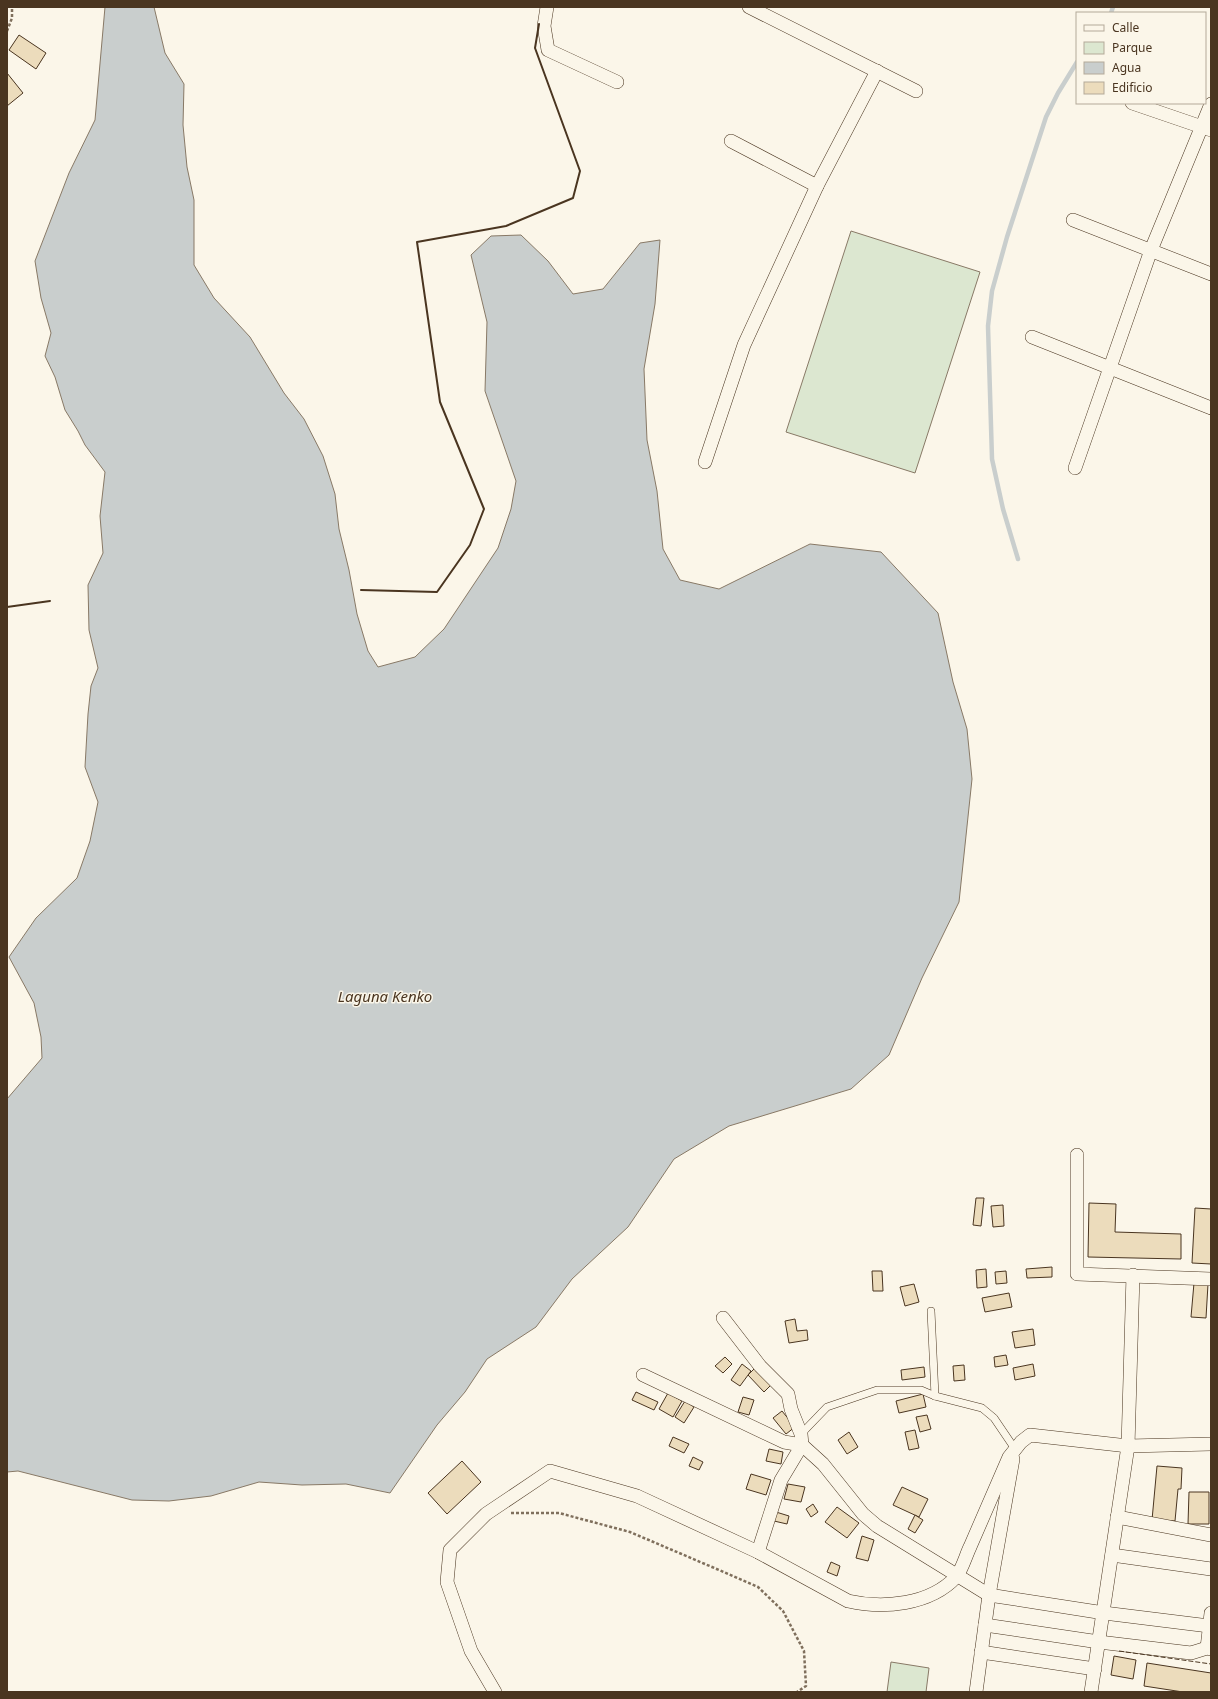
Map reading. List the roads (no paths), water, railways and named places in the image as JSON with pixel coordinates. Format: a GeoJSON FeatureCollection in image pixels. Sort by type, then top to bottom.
{"type":"FeatureCollection","features":[{"type":"Feature","properties":{"kind":"street"},"geometry":{"type":"LineString","coordinates":[[548,7],[544,26],[548,50],[617,82]]}},
{"type":"Feature","properties":{"kind":"street"},"geometry":{"type":"LineString","coordinates":[[749,7],[916,91]]}},
{"type":"Feature","properties":{"kind":"street"},"geometry":{"type":"LineString","coordinates":[[704,462],[744,345],[817,186],[878,71]]}},
{"type":"Feature","properties":{"kind":"street"},"geometry":{"type":"LineString","coordinates":[[1135,104],[1206,128]]}},
{"type":"Feature","properties":{"kind":"street"},"geometry":{"type":"LineString","coordinates":[[1075,468],[1151,250],[1206,128],[1211,104]]}},
{"type":"Feature","properties":{"kind":"street"},"geometry":{"type":"LineString","coordinates":[[731,141],[817,186]]}},
{"type":"Feature","properties":{"kind":"street"},"geometry":{"type":"LineString","coordinates":[[1073,220],[1211,274]]}},
{"type":"Feature","properties":{"kind":"street"},"geometry":{"type":"LineString","coordinates":[[1032,337],[1211,408]]}},
{"type":"Feature","properties":{"kind":"street"},"geometry":{"type":"LineString","coordinates":[[1077,1155],[1077,1274],[1211,1278]]}},
{"type":"Feature","properties":{"kind":"street"},"geometry":{"type":"LineString","coordinates":[[1091,1692],[1128,1446],[1133,1275]]}},
{"type":"Feature","properties":{"kind":"street"},"geometry":{"type":"LineString","coordinates":[[723,1318],[760,1366],[788,1394],[791,1409],[801,1439],[863,1514],[877,1526],[989,1595],[1104,1613],[1210,1620],[1209,1648],[1191,1653],[1099,1642],[985,1625]]}},
{"type":"Feature","properties":{"kind":"street"},"geometry":{"type":"LineString","coordinates":[[643,1375],[784,1442],[801,1439]]}},
{"type":"Feature","properties":{"kind":"street"},"geometry":{"type":"LineString","coordinates":[[495,1692],[472,1652],[447,1582],[450,1550],[486,1514],[550,1471],[637,1496],[758,1552],[848,1601],[864,1604],[915,1600],[937,1592],[957,1576],[1008,1457],[1021,1442],[1030,1435],[1128,1446],[1211,1444]]}},
{"type":"Feature","properties":{"kind":"street"},"geometry":{"type":"LineString","coordinates":[[758,1552],[781,1480],[801,1439]]}},
{"type":"Feature","properties":{"kind":"street"},"geometry":{"type":"LineString","coordinates":[[976,1692],[989,1595],[1015,1449]]}},
{"type":"Feature","properties":{"kind":"street"},"geometry":{"type":"LineString","coordinates":[[1117,1517],[1211,1536]]}},
{"type":"Feature","properties":{"kind":"street"},"geometry":{"type":"LineString","coordinates":[[1112,1555],[1211,1569]]}},
{"type":"Feature","properties":{"kind":"street"},"geometry":{"type":"LineString","coordinates":[[981,1652],[1095,1669]]}},
{"type":"Feature","properties":{"kind":"lane"},"geometry":{"type":"LineString","coordinates":[[931,1311],[935,1396]]}},
{"type":"Feature","properties":{"kind":"lane"},"geometry":{"type":"LineString","coordinates":[[801,1439],[827,1407],[877,1390],[920,1390],[935,1396],[982,1408],[994,1418],[1015,1449]]}},
{"type":"Feature","properties":{"kind":"water","name":"Laguna Kenko"},"geometry":{"type":"Polygon","coordinates":[[[105,7],[154,7],[165,53],[184,84],[183,125],[187,167],[194,200],[194,265],[214,298],[250,337],[284,393],[304,419],[323,456],[335,494],[339,529],[349,570],[357,614],[368,651],[378,667],[415,657],[444,629],[498,548],[511,509],[516,481],[485,391],[487,322],[471,255],[491,236],[521,235],[548,261],[573,294],[603,289],[640,243],[660,240],[655,304],[644,369],[647,440],[657,491],[663,549],[680,580],[719,589],[810,544],[881,552],[938,613],[953,682],[967,729],[972,779],[959,902],[922,978],[889,1055],[851,1089],[729,1126],[674,1159],[628,1227],[572,1279],[536,1327],[487,1359],[465,1392],[437,1425],[390,1493],[346,1484],[302,1485],[259,1482],[211,1496],[169,1501],[132,1500],[18,1471],[7,1472],[7,1099],[42,1058],[41,1037],[34,1003],[9,957],[36,918],[77,878],[90,841],[98,802],[85,767],[91,686],[98,668],[89,630],[88,585],[103,553],[100,516],[105,472],[85,445],[65,410],[55,377],[45,356],[51,333],[41,298],[35,261],[69,173],[95,120],[105,7]]]}},
{"type":"Feature","properties":{"kind":"waterway"},"geometry":{"type":"LineString","coordinates":[[1111,12],[1113,7]]}},
{"type":"Feature","properties":{"kind":"waterway"},"geometry":{"type":"LineString","coordinates":[[1018,559],[1003,509],[992,459],[988,326],[992,291],[1007,237],[1046,117],[1058,93],[1076,64]]}}]}
